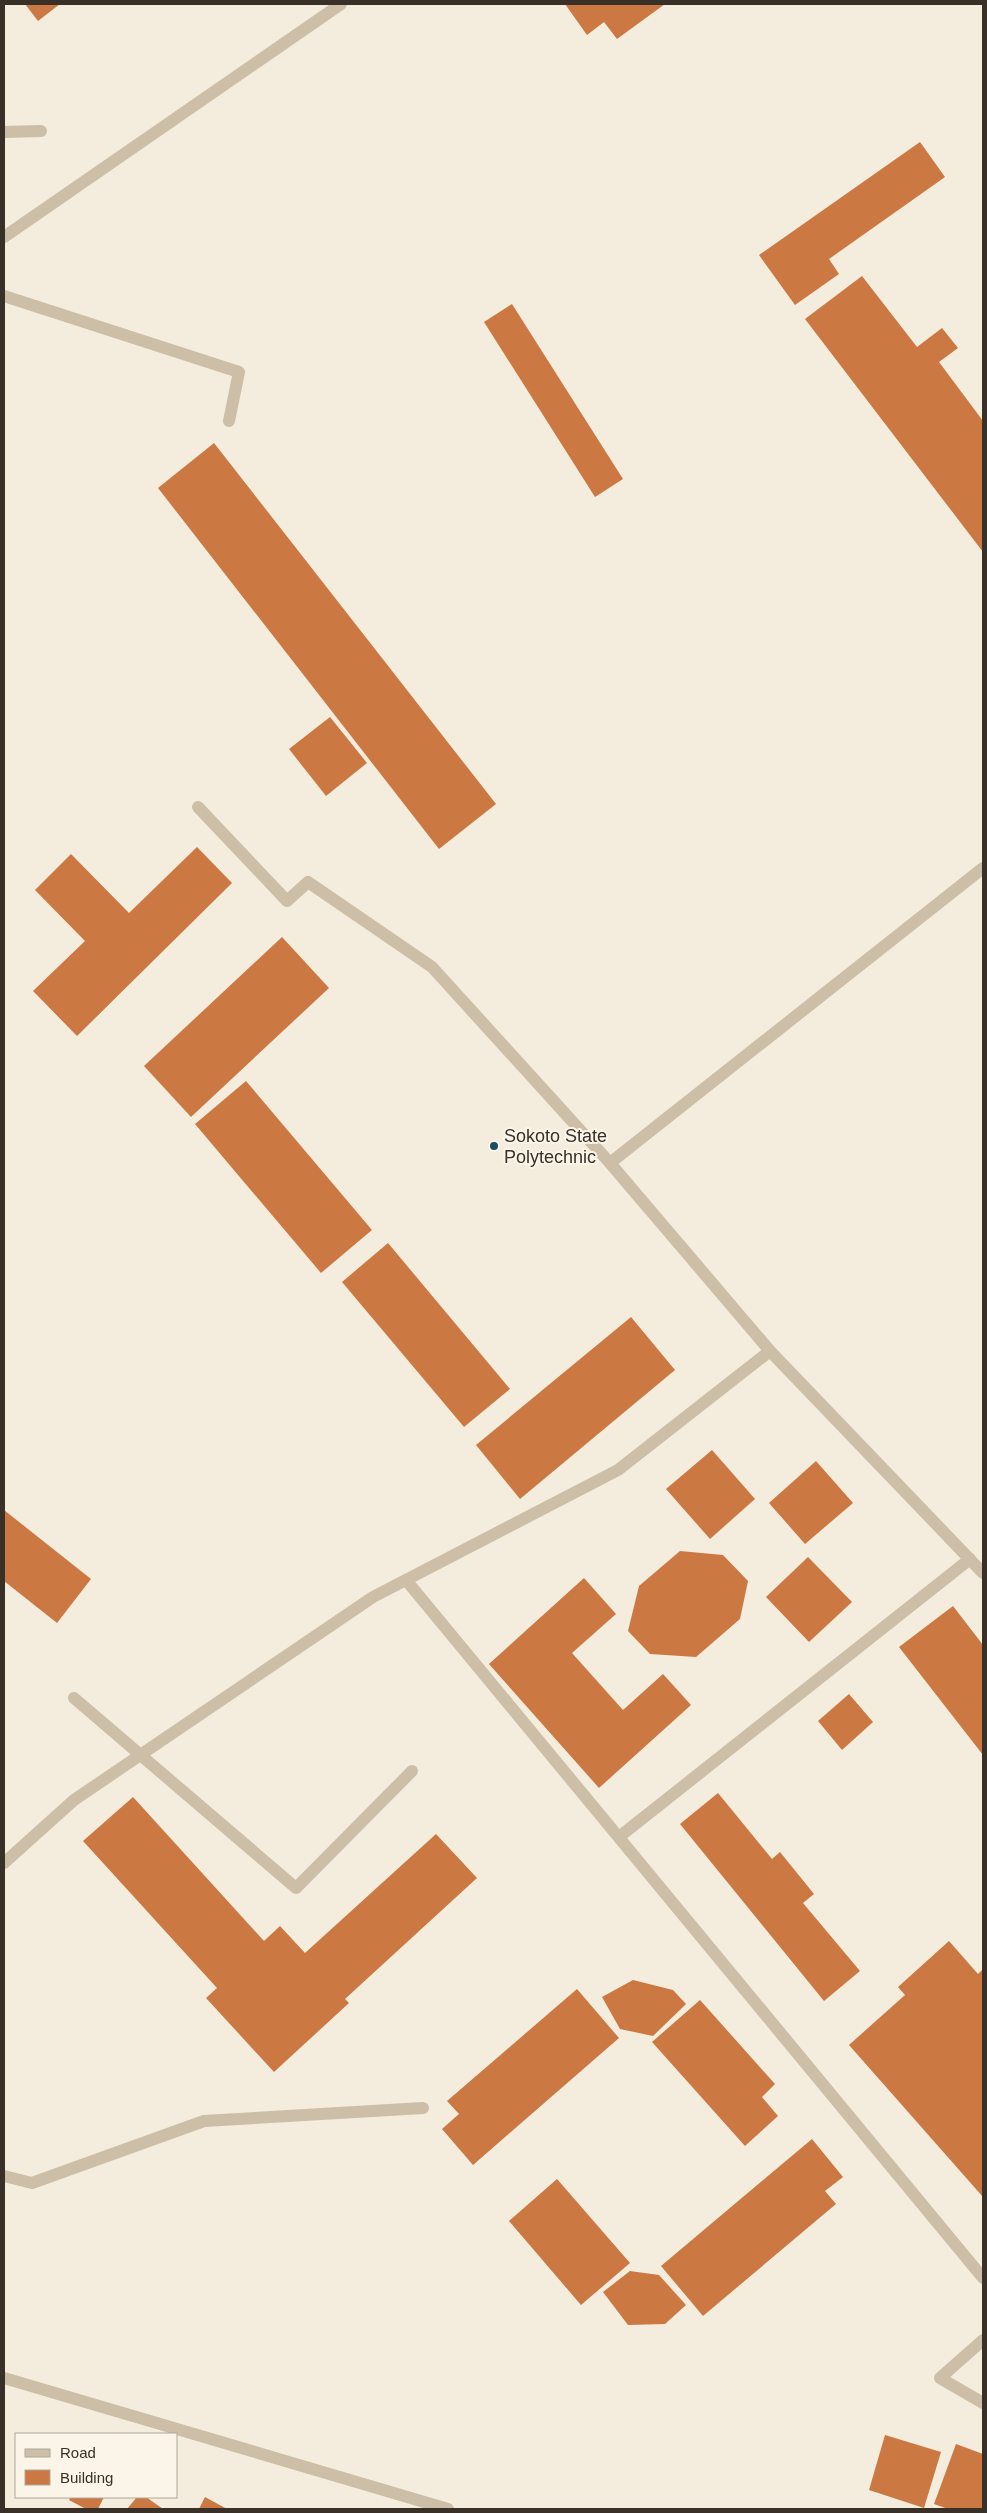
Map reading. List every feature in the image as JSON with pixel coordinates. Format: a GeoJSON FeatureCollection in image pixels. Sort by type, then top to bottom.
{"type":"FeatureCollection","features":[{"type":"Feature","properties":{"kind":"street"},"geometry":{"type":"LineString","coordinates":[[4,237],[341,4]]}},
{"type":"Feature","properties":{"kind":"street"},"geometry":{"type":"LineString","coordinates":[[4,132],[41,131]]}},
{"type":"Feature","properties":{"kind":"street"},"geometry":{"type":"LineString","coordinates":[[4,296],[240,372],[228,421]]}},
{"type":"Feature","properties":{"kind":"street"},"geometry":{"type":"LineString","coordinates":[[198,807],[287,901],[308,882],[432,967],[610,1163],[770,1351],[983,1573]]}},
{"type":"Feature","properties":{"kind":"street"},"geometry":{"type":"LineString","coordinates":[[610,1163],[983,868]]}},
{"type":"Feature","properties":{"kind":"street"},"geometry":{"type":"LineString","coordinates":[[4,1863],[74,1800],[373,1597],[618,1470],[770,1351]]}},
{"type":"Feature","properties":{"kind":"street"},"geometry":{"type":"LineString","coordinates":[[619,1837],[970,1559]]}},
{"type":"Feature","properties":{"kind":"street"},"geometry":{"type":"LineString","coordinates":[[406,1580],[983,2278]]}},
{"type":"Feature","properties":{"kind":"street"},"geometry":{"type":"LineString","coordinates":[[74,1698],[296,1888],[412,1771]]}},
{"type":"Feature","properties":{"kind":"street"},"geometry":{"type":"LineString","coordinates":[[4,2176],[32,2183],[204,2121],[423,2108]]}},
{"type":"Feature","properties":{"kind":"street"},"geometry":{"type":"LineString","coordinates":[[983,2340],[940,2378],[983,2402]]}},
{"type":"Feature","properties":{"kind":"street"},"geometry":{"type":"LineString","coordinates":[[4,2378],[448,2509]]}},
{"type":"Feature","properties":{"kind":"building"},"geometry":{"type":"Polygon","coordinates":[[[25,4],[60,4],[38,21],[25,4]]]}},
{"type":"Feature","properties":{"kind":"building"},"geometry":{"type":"Polygon","coordinates":[[[565,4],[665,4],[617,39],[604,22],[587,35],[565,4]]]}},
{"type":"Feature","properties":{"kind":"building"},"geometry":{"type":"Polygon","coordinates":[[[920,142],[945,177],[829,259],[839,274],[795,305],[759,255],[920,142]]]}},
{"type":"Feature","properties":{"kind":"building"},"geometry":{"type":"Polygon","coordinates":[[[862,276],[917,347],[942,328],[958,348],[939,362],[983,421],[983,552],[805,319],[862,276]]]}},
{"type":"Feature","properties":{"kind":"building"},"geometry":{"type":"Polygon","coordinates":[[[512,304],[623,479],[595,497],[484,322],[512,304]]]}},
{"type":"Feature","properties":{"kind":"building"},"geometry":{"type":"Polygon","coordinates":[[[214,443],[496,804],[439,849],[158,488],[214,443]]]}},
{"type":"Feature","properties":{"kind":"building"},"geometry":{"type":"Polygon","coordinates":[[[330,717],[367,763],[326,796],[289,749],[330,717]]]}},
{"type":"Feature","properties":{"kind":"building"},"geometry":{"type":"Polygon","coordinates":[[[197,847],[232,883],[77,1036],[33,991],[85,941],[35,890],[71,854],[129,913],[197,847]]]}},
{"type":"Feature","properties":{"kind":"building"},"geometry":{"type":"Polygon","coordinates":[[[282,937],[329,988],[191,1117],[144,1066],[282,937]]]}},
{"type":"Feature","properties":{"kind":"building"},"geometry":{"type":"Polygon","coordinates":[[[246,1081],[372,1230],[321,1273],[195,1124],[246,1081]]]}},
{"type":"Feature","properties":{"kind":"building"},"geometry":{"type":"Polygon","coordinates":[[[388,1243],[510,1389],[464,1427],[342,1282],[388,1243]]]}},
{"type":"Feature","properties":{"kind":"building"},"geometry":{"type":"Polygon","coordinates":[[[631,1317],[675,1370],[520,1499],[476,1445],[631,1317]]]}},
{"type":"Feature","properties":{"kind":"building"},"geometry":{"type":"Polygon","coordinates":[[[712,1450],[755,1499],[710,1539],[666,1489],[712,1450]]]}},
{"type":"Feature","properties":{"kind":"building"},"geometry":{"type":"Polygon","coordinates":[[[816,1461],[853,1503],[805,1544],[769,1503],[816,1461]]]}},
{"type":"Feature","properties":{"kind":"building"},"geometry":{"type":"Polygon","coordinates":[[[4,1510],[91,1579],[57,1623],[4,1581],[4,1510]]]}},
{"type":"Feature","properties":{"kind":"building"},"geometry":{"type":"Polygon","coordinates":[[[680,1551],[723,1555],[748,1581],[740,1619],[696,1657],[650,1654],[628,1631],[639,1586],[680,1551]]]}},
{"type":"Feature","properties":{"kind":"building"},"geometry":{"type":"Polygon","coordinates":[[[808,1557],[852,1602],[809,1642],[766,1597],[808,1557]]]}},
{"type":"Feature","properties":{"kind":"building"},"geometry":{"type":"Polygon","coordinates":[[[584,1578],[616,1614],[572,1653],[623,1710],[663,1674],[691,1705],[599,1788],[489,1664],[584,1578]]]}},
{"type":"Feature","properties":{"kind":"building"},"geometry":{"type":"Polygon","coordinates":[[[953,1606],[983,1645],[983,1755],[899,1647],[953,1606]]]}},
{"type":"Feature","properties":{"kind":"building"},"geometry":{"type":"Polygon","coordinates":[[[849,1694],[873,1722],[842,1750],[818,1721],[849,1694]]]}},
{"type":"Feature","properties":{"kind":"building"},"geometry":{"type":"Polygon","coordinates":[[[718,1793],[772,1859],[780,1852],[814,1894],[803,1903],[860,1971],[824,2001],[680,1824],[718,1793]]]}},
{"type":"Feature","properties":{"kind":"building"},"geometry":{"type":"Polygon","coordinates":[[[133,1797],[264,1941],[280,1926],[305,1953],[436,1834],[477,1878],[345,1999],[349,2003],[274,2072],[206,1998],[217,1988],[83,1841],[133,1797]]]}},
{"type":"Feature","properties":{"kind":"building"},"geometry":{"type":"Polygon","coordinates":[[[949,1941],[978,1974],[983,1969],[983,2197],[849,2045],[905,1995],[898,1987],[949,1941]]]}},
{"type":"Feature","properties":{"kind":"building"},"geometry":{"type":"Polygon","coordinates":[[[633,1980],[673,1990],[686,2004],[653,2036],[620,2029],[602,1997],[633,1980]]]}},
{"type":"Feature","properties":{"kind":"building"},"geometry":{"type":"Polygon","coordinates":[[[577,1989],[619,2038],[473,2165],[442,2129],[459,2114],[447,2101],[577,1989]]]}},
{"type":"Feature","properties":{"kind":"building"},"geometry":{"type":"Polygon","coordinates":[[[700,2000],[775,2084],[762,2097],[778,2116],[745,2146],[652,2042],[700,2000]]]}},
{"type":"Feature","properties":{"kind":"building"},"geometry":{"type":"Polygon","coordinates":[[[812,2139],[843,2177],[825,2191],[836,2204],[703,2316],[661,2266],[812,2139]]]}},
{"type":"Feature","properties":{"kind":"building"},"geometry":{"type":"Polygon","coordinates":[[[557,2179],[630,2263],[581,2305],[509,2221],[557,2179]]]}},
{"type":"Feature","properties":{"kind":"building"},"geometry":{"type":"Polygon","coordinates":[[[630,2271],[659,2275],[686,2305],[665,2324],[628,2325],[603,2292],[630,2271]]]}},
{"type":"Feature","properties":{"kind":"building"},"geometry":{"type":"Polygon","coordinates":[[[885,2435],[941,2452],[924,2508],[869,2490],[885,2435]]]}},
{"type":"Feature","properties":{"kind":"building"},"geometry":{"type":"Polygon","coordinates":[[[956,2444],[983,2454],[983,2509],[948,2509],[934,2504],[956,2444]]]}},
{"type":"Feature","properties":{"kind":"building"},"geometry":{"type":"Polygon","coordinates":[[[205,2497],[227,2509],[199,2509],[205,2497]]]}},
{"type":"Feature","properties":{"kind":"building"},"geometry":{"type":"Polygon","coordinates":[[[70,2498],[104,2498],[98,2509],[86,2509],[69,2500],[70,2498]]]}},
{"type":"Feature","properties":{"kind":"building"},"geometry":{"type":"Polygon","coordinates":[[[136,2498],[147,2498],[163,2509],[127,2509],[136,2498]]]}},
{"type":"Feature","properties":{"kind":"place","name":"Sokoto State Polytechnic"},"geometry":{"type":"Point","coordinates":[494,1146]}}]}
